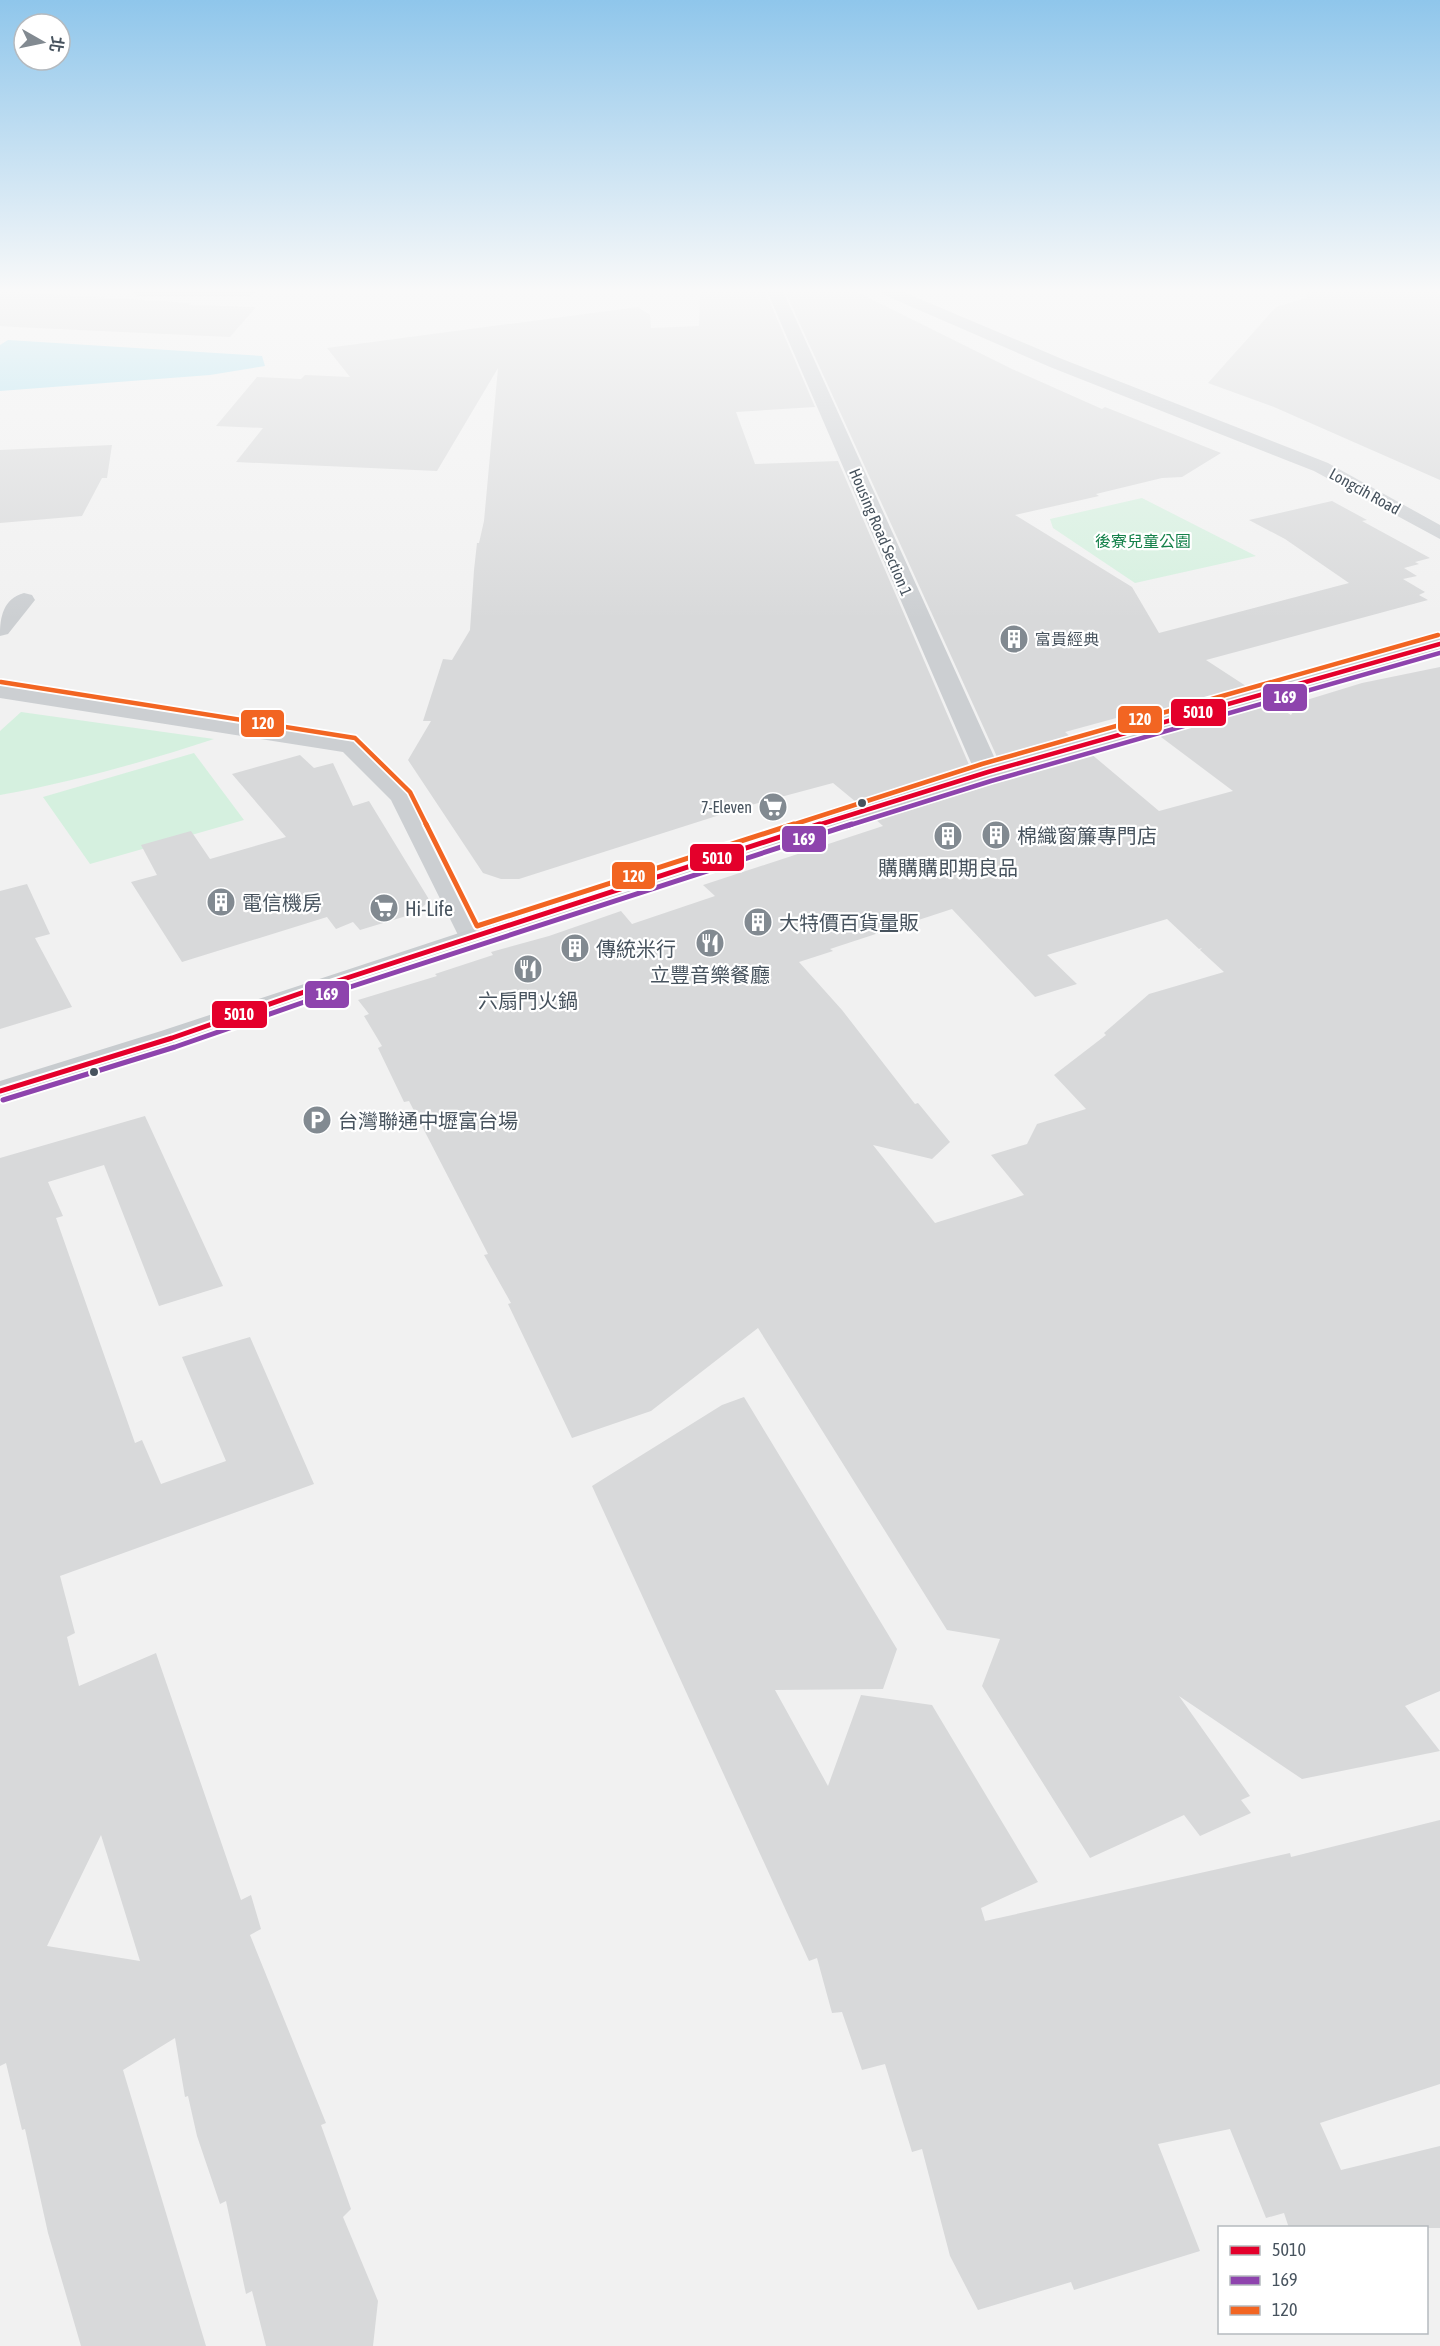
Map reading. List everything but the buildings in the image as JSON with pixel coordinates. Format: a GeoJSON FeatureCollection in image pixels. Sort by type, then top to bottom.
{"type":"FeatureCollection","features":[{"type":"Feature","properties":{"kind":"main road"},"geometry":{"type":"LineString","coordinates":[[0,1091],[172,1038],[766,841],[987,772],[1440,644]]}},
{"type":"Feature","properties":{"kind":"street","name":"Housing Road Section 1"},"geometry":{"type":"LineString","coordinates":[[823,400],[987,772]]}},
{"type":"Feature","properties":{"kind":"street","name":"Longcih Road"},"geometry":{"type":"LineString","coordinates":[[1151,400],[1322,467],[1440,533]]}},
{"type":"Feature","properties":{"kind":"street","name":"Longcih Road"},"geometry":{"type":"LineString","coordinates":[[1192,400],[1341,458]]}},
{"type":"Feature","properties":{"kind":"street"},"geometry":{"type":"LineString","coordinates":[[1234,433],[1261,426]]}},
{"type":"Feature","properties":{"kind":"street"},"geometry":{"type":"LineString","coordinates":[[0,629],[24,600]]}},
{"type":"Feature","properties":{"kind":"street"},"geometry":{"type":"LineString","coordinates":[[0,691],[351,746],[402,797],[472,937]]}},
{"type":"Feature","properties":{"kind":"green space","name":"後寮兒童公園"},"geometry":{"type":"Polygon","coordinates":[[[1142,498],[1256,556],[1135,583],[1053,528],[1050,519],[1142,498]]]}},
{"type":"Feature","properties":{"kind":"green space"},"geometry":{"type":"Polygon","coordinates":[[[21,712],[214,739],[108,771],[0,795],[0,731],[21,712]]]}},
{"type":"Feature","properties":{"kind":"green space"},"geometry":{"type":"Polygon","coordinates":[[[194,753],[244,820],[90,864],[43,797],[194,753]]]}},
{"type":"Feature","properties":{"kind":"transit line","name":"120"},"geometry":{"type":"LineString","coordinates":[[1,682],[355,738],[410,792],[477,926],[982,764],[1438,635]]}},
{"type":"Feature","properties":{"kind":"transit line","name":"5010"},"geometry":{"type":"LineString","coordinates":[[0,1091],[172,1038],[310,990],[629,888],[766,841],[988,772],[1440,644]]}},
{"type":"Feature","properties":{"kind":"transit line","name":"169"},"geometry":{"type":"LineString","coordinates":[[3,1100],[175,1047],[313,999],[632,897],[769,850],[991,781],[1440,653]]}},
{"type":"Feature","properties":{"kind":"place","name":"富貴經典"},"geometry":{"type":"Point","coordinates":[1014,639]}},
{"type":"Feature","properties":{"kind":"place","name":"7-Eleven"},"geometry":{"type":"Point","coordinates":[773,807]}},
{"type":"Feature","properties":{"kind":"place","name":"棉織窗簾專門店"},"geometry":{"type":"Point","coordinates":[996,835]}},
{"type":"Feature","properties":{"kind":"place","name":"購購購即期良品"},"geometry":{"type":"Point","coordinates":[948,836]}},
{"type":"Feature","properties":{"kind":"place","name":"電信機房"},"geometry":{"type":"Point","coordinates":[221,902]}},
{"type":"Feature","properties":{"kind":"place","name":"Hi-Life"},"geometry":{"type":"Point","coordinates":[384,908]}},
{"type":"Feature","properties":{"kind":"place","name":"大特價百貨量販"},"geometry":{"type":"Point","coordinates":[758,922]}},
{"type":"Feature","properties":{"kind":"place","name":"立豐音樂餐廳"},"geometry":{"type":"Point","coordinates":[710,943]}},
{"type":"Feature","properties":{"kind":"place","name":"傳統米行"},"geometry":{"type":"Point","coordinates":[575,948]}},
{"type":"Feature","properties":{"kind":"place","name":"六扇門火鍋"},"geometry":{"type":"Point","coordinates":[528,969]}},
{"type":"Feature","properties":{"kind":"place","name":"台灣聯通中壢富台場"},"geometry":{"type":"Point","coordinates":[317,1120]}}]}
